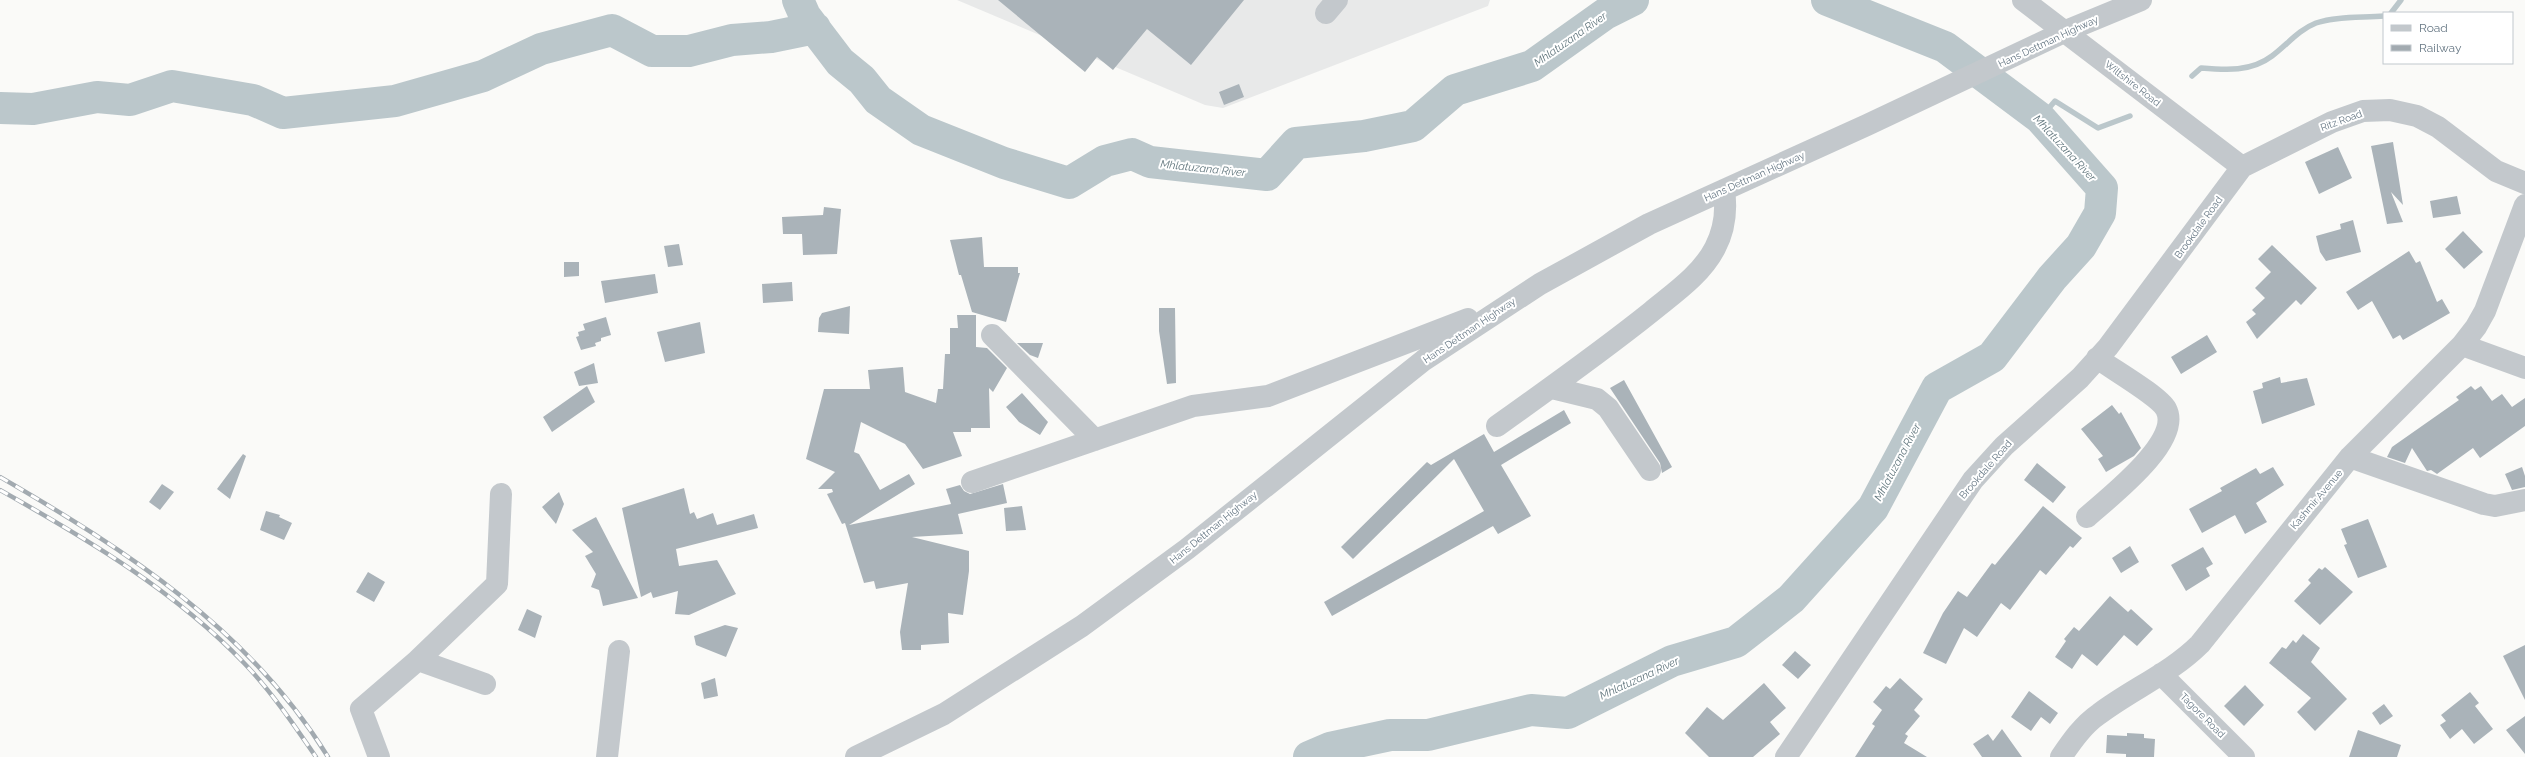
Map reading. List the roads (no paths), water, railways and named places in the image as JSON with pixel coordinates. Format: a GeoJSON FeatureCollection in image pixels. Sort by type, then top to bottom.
{"type":"FeatureCollection","features":[{"type":"Feature","properties":{"kind":"street","name":"Wiltshire Road"},"geometry":{"type":"LineString","coordinates":[[2023,0],[2242,167]]}},
{"type":"Feature","properties":{"kind":"street","name":"Hans Dettman Highway"},"geometry":{"type":"LineString","coordinates":[[856,757],[944,714],[1082,626],[1187,549],[1424,360],[1503,306],[1615,241],[2066,32],[2142,0]]}},
{"type":"Feature","properties":{"kind":"street","name":"Ritz Road"},"geometry":{"type":"LineString","coordinates":[[2242,167],[2332,122],[2363,111],[2390,110],[2417,116],[2438,127],[2496,171],[2525,183]]}},
{"type":"Feature","properties":{"kind":"street","name":"Brookdale Road"},"geometry":{"type":"LineString","coordinates":[[1786,757],[1973,480],[2004,446],[2080,378],[2098,358],[2166,272],[2242,167]]}},
{"type":"Feature","properties":{"kind":"street"},"geometry":{"type":"LineString","coordinates":[[1497,426],[1597,355],[1702,268],[1715,248],[1727,212],[1724,190]]}},
{"type":"Feature","properties":{"kind":"street","name":"Kashmir Avenue"},"geometry":{"type":"LineString","coordinates":[[2061,757],[2084,727],[2099,714],[2188,655],[2219,622],[2284,538],[2350,457],[2462,345],[2476,327],[2485,311],[2525,206]]}},
{"type":"Feature","properties":{"kind":"street"},"geometry":{"type":"LineString","coordinates":[[972,482],[1193,406],[1268,396],[1503,306]]}},
{"type":"Feature","properties":{"kind":"street"},"geometry":{"type":"LineString","coordinates":[[992,336],[1095,440]]}},
{"type":"Feature","properties":{"kind":"street"},"geometry":{"type":"LineString","coordinates":[[2462,345],[2525,368]]}},
{"type":"Feature","properties":{"kind":"street"},"geometry":{"type":"LineString","coordinates":[[2087,516],[2136,474],[2163,439],[2168,426],[2168,416],[2160,402],[2098,358]]}},
{"type":"Feature","properties":{"kind":"street"},"geometry":{"type":"LineString","coordinates":[[1552,388],[1596,399],[1608,408],[1650,470]]}},
{"type":"Feature","properties":{"kind":"street"},"geometry":{"type":"LineString","coordinates":[[2350,457],[2484,504],[2496,506],[2525,500]]}},
{"type":"Feature","properties":{"kind":"street"},"geometry":{"type":"LineString","coordinates":[[379,757],[361,709],[418,660],[497,584],[502,494]]}},
{"type":"Feature","properties":{"kind":"street"},"geometry":{"type":"LineString","coordinates":[[607,757],[619,651]]}},
{"type":"Feature","properties":{"kind":"street"},"geometry":{"type":"LineString","coordinates":[[418,660],[485,684]]}},
{"type":"Feature","properties":{"kind":"street","name":"Tagore Road"},"geometry":{"type":"LineString","coordinates":[[2161,674],[2244,757]]}},
{"type":"Feature","properties":{"kind":"waterway","name":"Mhlatuzana River"},"geometry":{"type":"LineString","coordinates":[[798,0],[805,16],[840,62],[862,80],[878,100],[921,130],[1004,163],[1069,183],[1105,161],[1132,154],[1150,162],[1267,175],[1296,143],[1364,136],[1413,126],[1455,90],[1532,66],[1605,14],[1633,0]]}},
{"type":"Feature","properties":{"kind":"waterway","name":"Mhlatuzana River"},"geometry":{"type":"LineString","coordinates":[[1309,757],[1330,748],[1390,735],[1428,735],[1531,710],[1568,713],[1672,661],[1736,642],[1791,599],[1873,508],[1937,388],[1992,357],[2052,278],[2081,246],[2100,213],[2102,188],[2040,118],[1945,47],[1827,0]]}},
{"type":"Feature","properties":{"kind":"waterway"},"geometry":{"type":"LineString","coordinates":[[2392,12],[2401,0]]}},
{"type":"Feature","properties":{"kind":"waterway"},"geometry":{"type":"LineString","coordinates":[[2192,76],[2201,68],[2238,69],[2256,65],[2272,56],[2298,34],[2316,23],[2341,18],[2383,16]]}},
{"type":"Feature","properties":{"kind":"waterway"},"geometry":{"type":"LineString","coordinates":[[0,108],[33,109],[97,97],[130,100],[172,86],[253,100],[283,113],[395,101],[483,76],[541,49],[612,30],[652,51],[689,51],[732,40],[771,37],[815,28]]}},
{"type":"Feature","properties":{"kind":"waterway"},"geometry":{"type":"LineString","coordinates":[[2047,127],[2049,108],[2055,101],[2098,128],[2130,116]]}},
{"type":"Feature","properties":{"kind":"railway"},"geometry":{"type":"LineString","coordinates":[[0,477],[47,505],[139,564],[182,597],[223,632],[262,670],[297,712],[328,757]]}},
{"type":"Feature","properties":{"kind":"railway"},"geometry":{"type":"LineString","coordinates":[[0,490],[97,547],[129,568],[189,612],[244,663],[264,685],[316,757]]}}]}
